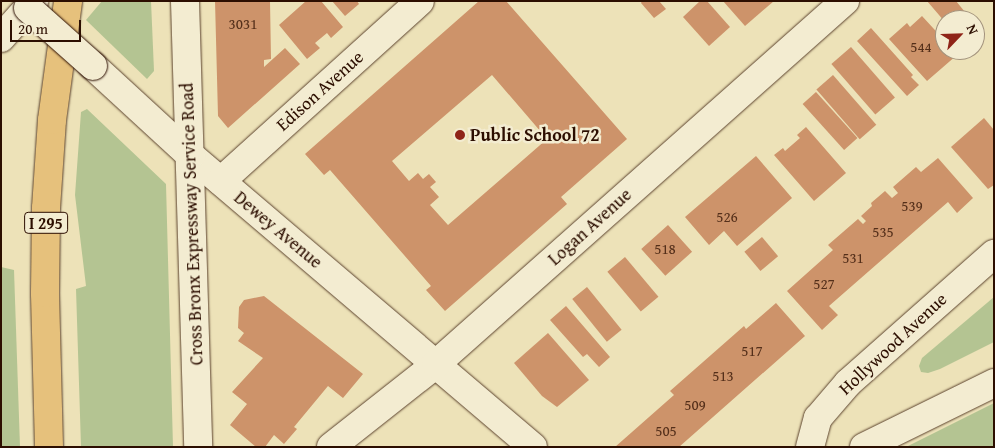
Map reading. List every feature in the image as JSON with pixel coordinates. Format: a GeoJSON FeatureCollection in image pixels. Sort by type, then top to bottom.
{"type":"FeatureCollection","features":[{"type":"Feature","properties":{"kind":"highway","name":"I 295"},"geometry":{"type":"LineString","coordinates":[[50,447],[45,302],[46,208],[52,120],[68,1]]}},
{"type":"Feature","properties":{"kind":"street","name":"Cross Bronx Expressway Service Road"},"geometry":{"type":"LineString","coordinates":[[185,1],[198,447]]}},
{"type":"Feature","properties":{"kind":"street","name":"Edison Avenue"},"geometry":{"type":"LineString","coordinates":[[221,181],[420,1]]}},
{"type":"Feature","properties":{"kind":"street","name":"Logan Avenue"},"geometry":{"type":"LineString","coordinates":[[331,447],[436,364],[845,1]]}},
{"type":"Feature","properties":{"kind":"street","name":"Dewey Avenue"},"geometry":{"type":"LineString","coordinates":[[31,4],[93,66],[191,156],[533,447]]}},
{"type":"Feature","properties":{"kind":"street"},"geometry":{"type":"LineString","coordinates":[[1,38],[31,4]]}},
{"type":"Feature","properties":{"kind":"street","name":"Hollywood Avenue"},"geometry":{"type":"LineString","coordinates":[[810,447],[818,418],[848,383],[994,254]]}},
{"type":"Feature","properties":{"kind":"street"},"geometry":{"type":"LineString","coordinates":[[864,447],[994,383]]}},
{"type":"Feature","properties":{"kind":"green space"},"geometry":{"type":"Polygon","coordinates":[[[102,1],[151,1],[154,71],[147,79],[86,20],[102,1]]]}},
{"type":"Feature","properties":{"kind":"green space"},"geometry":{"type":"Polygon","coordinates":[[[87,109],[166,184],[173,447],[81,447],[76,289],[86,286],[75,195],[81,112],[87,109]]]}},
{"type":"Feature","properties":{"kind":"green space"},"geometry":{"type":"Polygon","coordinates":[[[1,267],[14,270],[20,447],[1,447],[1,267]]]}},
{"type":"Feature","properties":{"kind":"green space"},"geometry":{"type":"Polygon","coordinates":[[[994,297],[994,342],[940,369],[928,373],[921,372],[919,366],[922,358],[994,297]]]}},
{"type":"Feature","properties":{"kind":"green space"},"geometry":{"type":"Polygon","coordinates":[[[994,403],[994,447],[906,447],[994,403]]]}},
{"type":"Feature","properties":{"kind":"building"},"geometry":{"type":"Polygon","coordinates":[[[215,1],[270,1],[271,59],[264,60],[264,67],[285,48],[300,64],[228,128],[218,116],[215,1]]]}},
{"type":"Feature","properties":{"kind":"building"},"geometry":{"type":"Polygon","coordinates":[[[306,1],[321,1],[343,27],[331,38],[327,33],[315,43],[320,48],[307,59],[279,25],[306,1]]]}},
{"type":"Feature","properties":{"kind":"building"},"geometry":{"type":"Polygon","coordinates":[[[332,1],[357,1],[359,4],[345,16],[332,1]]]}},
{"type":"Feature","properties":{"kind":"building"},"geometry":{"type":"Polygon","coordinates":[[[479,1],[506,1],[627,139],[561,197],[567,204],[445,311],[426,290],[431,286],[330,170],[324,175],[305,154],[479,1]],[[492,75],[392,161],[409,181],[418,173],[423,179],[429,174],[436,182],[430,187],[439,197],[430,205],[448,225],[547,139],[492,75]]]}},
{"type":"Feature","properties":{"kind":"building"},"geometry":{"type":"Polygon","coordinates":[[[642,1],[659,1],[666,9],[654,18],[641,3],[642,1]]]}},
{"type":"Feature","properties":{"kind":"building"},"geometry":{"type":"Polygon","coordinates":[[[700,1],[707,1],[730,27],[709,46],[683,17],[700,1]]]}},
{"type":"Feature","properties":{"kind":"building"},"geometry":{"type":"Polygon","coordinates":[[[723,1],[774,1],[745,26],[723,1]]]}},
{"type":"Feature","properties":{"kind":"building"},"geometry":{"type":"Polygon","coordinates":[[[927,1],[956,1],[963,10],[935,10],[927,1]]]}},
{"type":"Feature","properties":{"kind":"building"},"geometry":{"type":"Polygon","coordinates":[[[922,16],[935,30],[935,60],[951,60],[927,81],[889,39],[907,23],[910,27],[922,16]]]}},
{"type":"Feature","properties":{"kind":"building"},"geometry":{"type":"Polygon","coordinates":[[[871,28],[913,75],[911,77],[919,85],[907,96],[857,41],[871,28]]]}},
{"type":"Feature","properties":{"kind":"building"},"geometry":{"type":"Polygon","coordinates":[[[851,47],[895,98],[875,115],[831,64],[851,47]]]}},
{"type":"Feature","properties":{"kind":"building"},"geometry":{"type":"Polygon","coordinates":[[[833,75],[876,125],[860,139],[816,89],[833,75]]]}},
{"type":"Feature","properties":{"kind":"building"},"geometry":{"type":"Polygon","coordinates":[[[816,92],[857,138],[844,150],[803,104],[816,92]]]}},
{"type":"Feature","properties":{"kind":"building"},"geometry":{"type":"Polygon","coordinates":[[[984,118],[994,130],[994,185],[988,189],[951,147],[984,118]]]}},
{"type":"Feature","properties":{"kind":"building"},"geometry":{"type":"Polygon","coordinates":[[[806,127],[846,173],[814,201],[774,155],[783,148],[785,151],[800,138],[797,135],[806,127]]]}},
{"type":"Feature","properties":{"kind":"building"},"geometry":{"type":"Polygon","coordinates":[[[756,156],[792,198],[737,246],[724,231],[709,245],[685,217],[756,156]]]}},
{"type":"Feature","properties":{"kind":"building"},"geometry":{"type":"Polygon","coordinates":[[[938,158],[973,198],[957,213],[948,202],[829,306],[838,315],[822,330],[787,291],[833,250],[828,245],[858,219],[863,224],[866,221],[861,216],[872,206],[871,203],[885,191],[892,198],[898,193],[893,187],[916,167],[921,172],[938,158]]]}},
{"type":"Feature","properties":{"kind":"building"},"geometry":{"type":"Polygon","coordinates":[[[668,225],[692,252],[665,276],[641,249],[668,225]]]}},
{"type":"Feature","properties":{"kind":"building"},"geometry":{"type":"Polygon","coordinates":[[[762,237],[778,256],[760,271],[744,252],[762,237]]]}},
{"type":"Feature","properties":{"kind":"building"},"geometry":{"type":"Polygon","coordinates":[[[625,257],[658,297],[641,312],[607,272],[625,257]]]}},
{"type":"Feature","properties":{"kind":"building"},"geometry":{"type":"Polygon","coordinates":[[[587,287],[622,330],[607,342],[572,299],[587,287]]]}},
{"type":"Feature","properties":{"kind":"building"},"geometry":{"type":"Polygon","coordinates":[[[264,296],[363,374],[343,398],[328,386],[294,427],[297,429],[284,444],[274,435],[265,447],[256,447],[230,425],[247,404],[232,392],[263,358],[238,341],[244,333],[238,328],[239,307],[244,300],[264,296]]]}},
{"type":"Feature","properties":{"kind":"building"},"geometry":{"type":"Polygon","coordinates":[[[776,303],[805,336],[679,447],[615,447],[674,395],[670,391],[744,326],[746,329],[776,303]]]}},
{"type":"Feature","properties":{"kind":"building"},"geometry":{"type":"Polygon","coordinates":[[[566,306],[610,357],[599,367],[587,354],[583,357],[550,320],[566,306]]]}},
{"type":"Feature","properties":{"kind":"building"},"geometry":{"type":"Polygon","coordinates":[[[548,333],[589,380],[557,407],[542,396],[514,363],[548,333]]]}},
{"type":"Feature","properties":{"kind":"place","name":"Public School 72"},"geometry":{"type":"Point","coordinates":[460,135]}}]}
